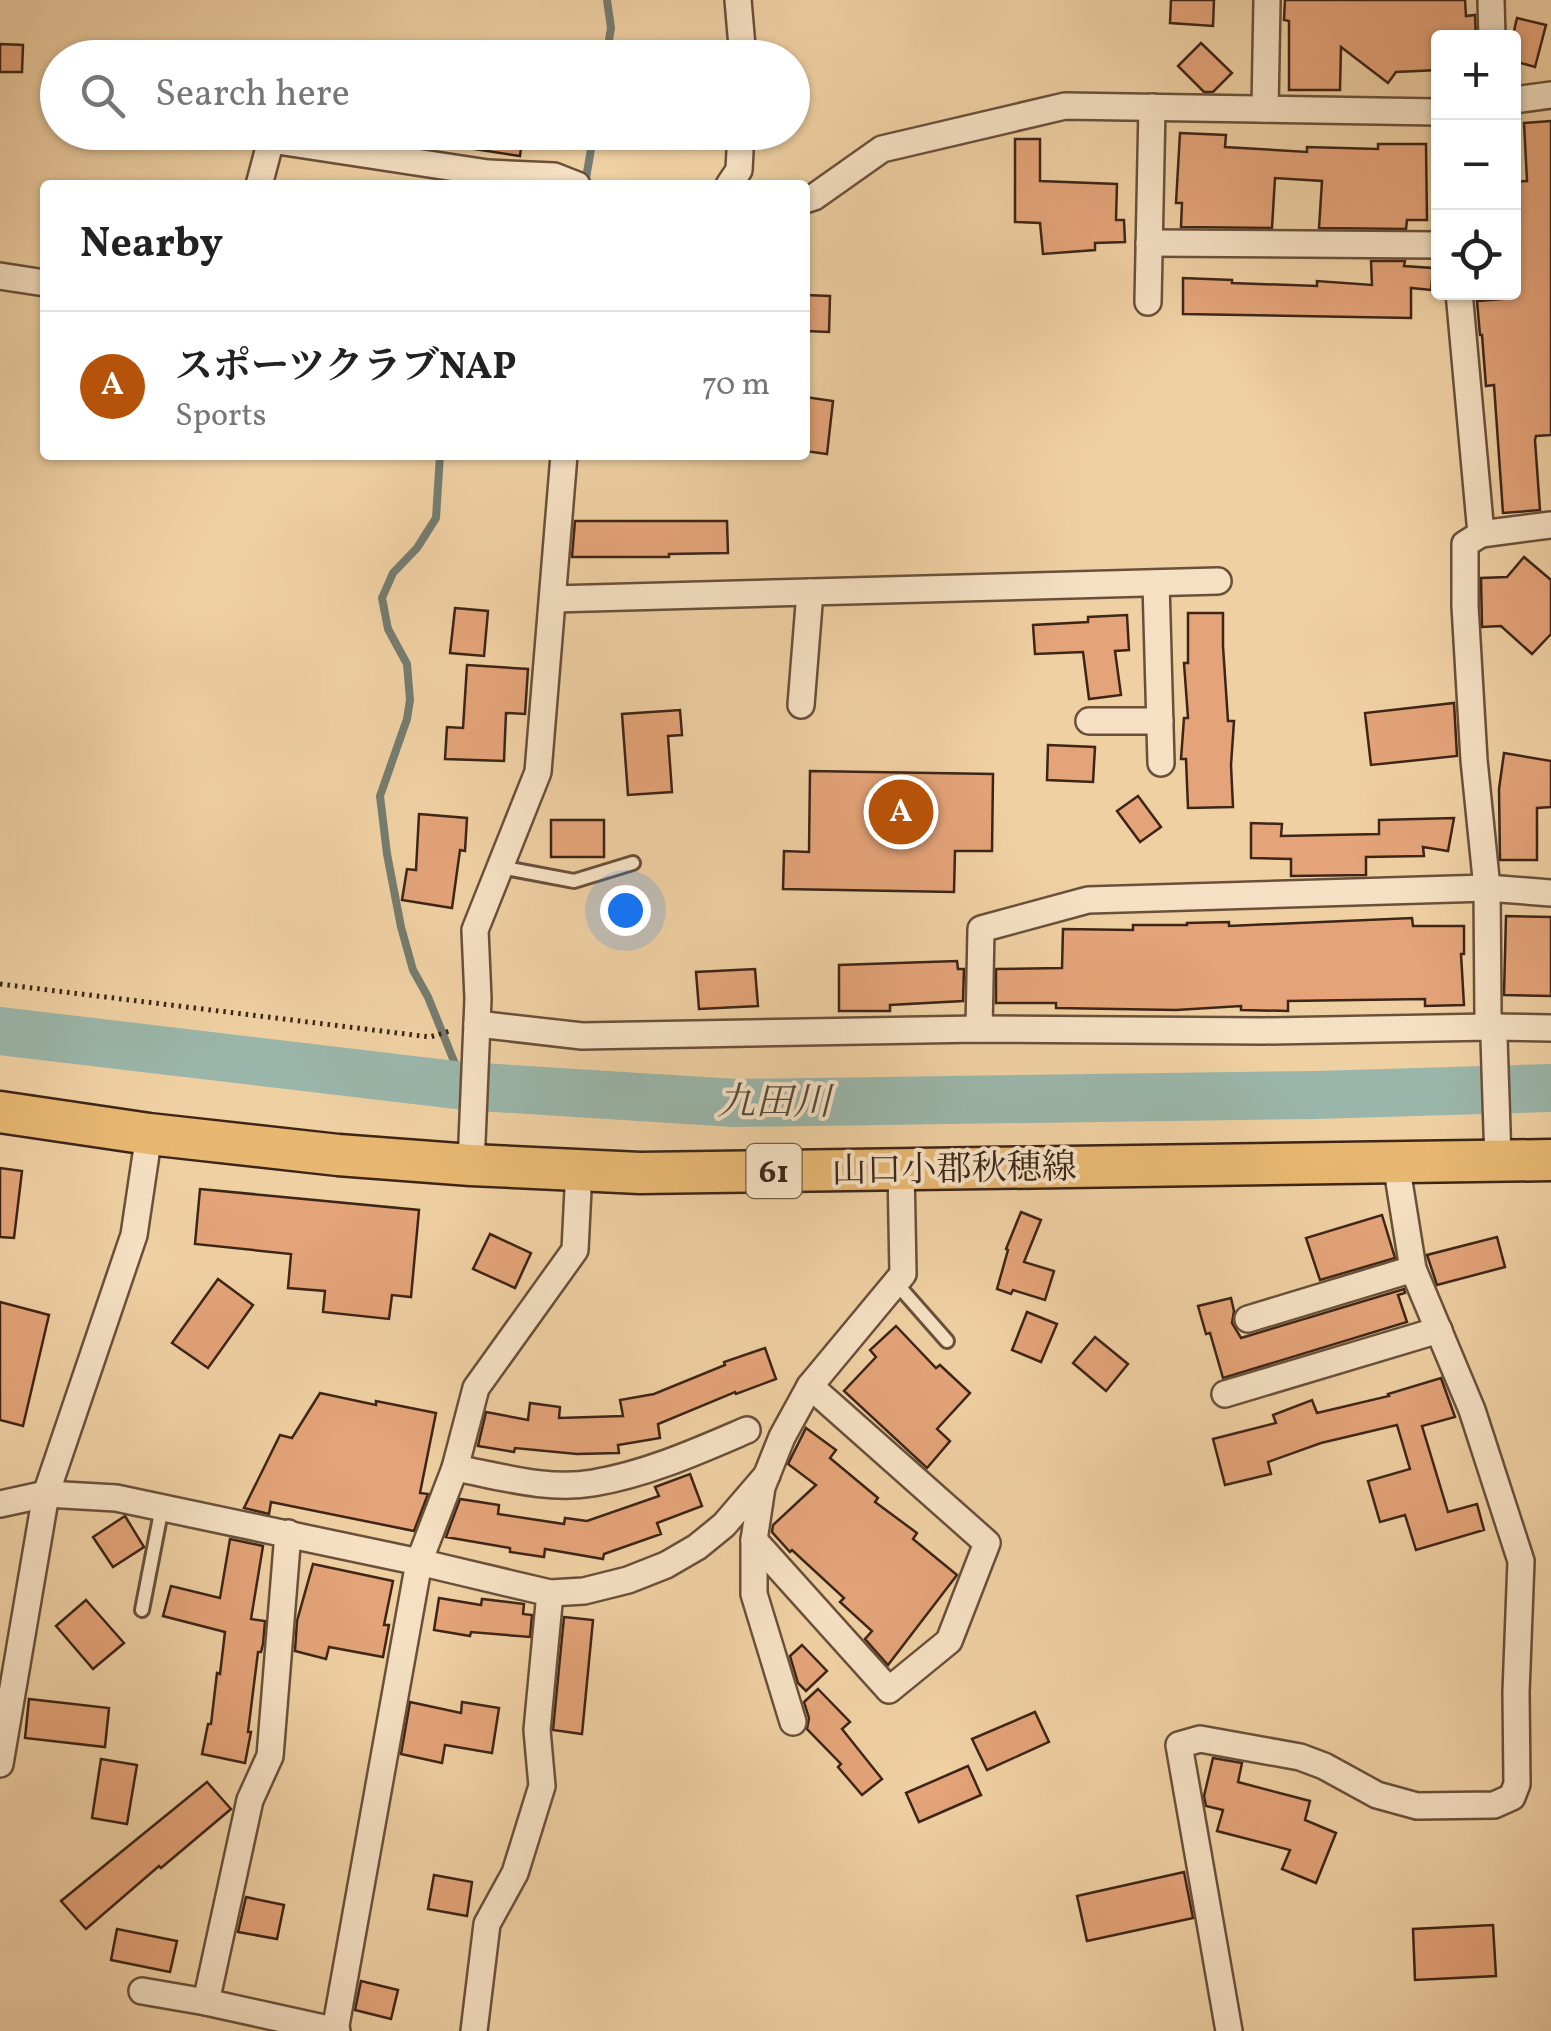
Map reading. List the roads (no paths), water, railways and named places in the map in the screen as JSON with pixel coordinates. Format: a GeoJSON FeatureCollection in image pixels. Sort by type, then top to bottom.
{"type":"FeatureCollection","features":[{"type":"Feature","properties":{"kind":"main road","name":"山口小郡秋穂線"},"geometry":{"type":"LineString","coordinates":[[0,1112],[149,1134],[338,1155],[471,1150],[579,1169],[640,1173],[1396,1163],[1498,1145],[1551,1160]]}},
{"type":"Feature","properties":{"kind":"street"},"geometry":{"type":"LineString","coordinates":[[738,0],[741,40]]}},
{"type":"Feature","properties":{"kind":"street"},"geometry":{"type":"LineString","coordinates":[[1265,109],[1267,0]]}},
{"type":"Feature","properties":{"kind":"street"},"geometry":{"type":"LineString","coordinates":[[1491,0],[1492,30]]}},
{"type":"Feature","properties":{"kind":"street"},"geometry":{"type":"LineString","coordinates":[[1521,99],[1551,95]]}},
{"type":"Feature","properties":{"kind":"street"},"geometry":{"type":"LineString","coordinates":[[810,198],[882,149],[1065,106],[1431,112]]}},
{"type":"Feature","properties":{"kind":"street"},"geometry":{"type":"LineString","coordinates":[[1148,302],[1152,107]]}},
{"type":"Feature","properties":{"kind":"street"},"geometry":{"type":"LineString","coordinates":[[259,180],[268,150]]}},
{"type":"Feature","properties":{"kind":"street"},"geometry":{"type":"LineString","coordinates":[[337,150],[564,180]]}},
{"type":"Feature","properties":{"kind":"street"},"geometry":{"type":"LineString","coordinates":[[733,180],[740,170],[741,150]]}},
{"type":"Feature","properties":{"kind":"street"},"geometry":{"type":"LineString","coordinates":[[1150,243],[1431,245]]}},
{"type":"Feature","properties":{"kind":"street"},"geometry":{"type":"LineString","coordinates":[[0,276],[40,282]]}},
{"type":"Feature","properties":{"kind":"street"},"geometry":{"type":"LineString","coordinates":[[1460,300],[1481,534]]}},
{"type":"Feature","properties":{"kind":"street"},"geometry":{"type":"LineString","coordinates":[[471,1150],[475,930],[538,772],[564,460]]}},
{"type":"Feature","properties":{"kind":"street"},"geometry":{"type":"LineString","coordinates":[[1498,1145],[1493,1032],[1488,1016],[1488,888],[1474,760],[1465,606],[1466,544],[1481,534],[1551,524]]}},
{"type":"Feature","properties":{"kind":"street"},"geometry":{"type":"LineString","coordinates":[[554,599],[1218,581]]}},
{"type":"Feature","properties":{"kind":"street"},"geometry":{"type":"LineString","coordinates":[[1156,582],[1161,763]]}},
{"type":"Feature","properties":{"kind":"street"},"geometry":{"type":"LineString","coordinates":[[801,705],[810,592]]}},
{"type":"Feature","properties":{"kind":"street"},"geometry":{"type":"LineString","coordinates":[[1089,721],[1160,721]]}},
{"type":"Feature","properties":{"kind":"street"},"geometry":{"type":"LineString","coordinates":[[978,1028],[981,930],[1088,900],[1488,888],[1551,893]]}},
{"type":"Feature","properties":{"kind":"street"},"geometry":{"type":"LineString","coordinates":[[476,1034],[582,1036],[978,1028],[1493,1032],[1551,1028]]}},
{"type":"Feature","properties":{"kind":"street"},"geometry":{"type":"LineString","coordinates":[[0,1764],[46,1494],[134,1235],[149,1134]]}},
{"type":"Feature","properties":{"kind":"street"},"geometry":{"type":"LineString","coordinates":[[1229,2031],[1179,1745],[1200,1739],[1300,1757],[1377,1794],[1416,1806],[1494,1804],[1512,1797],[1517,1784],[1521,1561],[1472,1410],[1413,1269],[1396,1163]]}},
{"type":"Feature","properties":{"kind":"street"},"geometry":{"type":"LineString","coordinates":[[794,1722],[754,1594],[754,1540],[762,1487],[782,1437],[810,1386],[904,1274],[901,1168]]}},
{"type":"Feature","properties":{"kind":"street"},"geometry":{"type":"LineString","coordinates":[[142,1991],[336,2031],[419,1562],[455,1468],[476,1388],[576,1250],[579,1169]]}},
{"type":"Feature","properties":{"kind":"street"},"geometry":{"type":"LineString","coordinates":[[1248,1320],[1413,1269]]}},
{"type":"Feature","properties":{"kind":"street"},"geometry":{"type":"LineString","coordinates":[[1225,1394],[1439,1330]]}},
{"type":"Feature","properties":{"kind":"street"},"geometry":{"type":"LineString","coordinates":[[754,1540],[889,1690],[949,1641],[987,1543],[810,1386]]}},
{"type":"Feature","properties":{"kind":"street"},"geometry":{"type":"LineString","coordinates":[[455,1468],[541,1484],[591,1484],[666,1464],[748,1430]]}},
{"type":"Feature","properties":{"kind":"street"},"geometry":{"type":"LineString","coordinates":[[0,1504],[46,1494],[116,1498],[550,1593],[584,1591],[628,1580],[666,1564],[697,1547],[724,1525],[767,1475]]}},
{"type":"Feature","properties":{"kind":"street"},"geometry":{"type":"LineString","coordinates":[[206,2002],[250,1800],[270,1756],[288,1534]]}},
{"type":"Feature","properties":{"kind":"street"},"geometry":{"type":"LineString","coordinates":[[474,2031],[486,1924],[515,1873],[542,1786],[538,1730],[550,1593]]}},
{"type":"Feature","properties":{"kind":"lane"},"geometry":{"type":"LineString","coordinates":[[500,867],[574,882],[633,862]]}},
{"type":"Feature","properties":{"kind":"lane"},"geometry":{"type":"LineString","coordinates":[[896,1283],[948,1341]]}},
{"type":"Feature","properties":{"kind":"lane"},"geometry":{"type":"LineString","coordinates":[[142,1610],[162,1507]]}},
{"type":"Feature","properties":{"kind":"waterway"},"geometry":{"type":"LineString","coordinates":[[607,0],[609,40]]}},
{"type":"Feature","properties":{"kind":"waterway"},"geometry":{"type":"LineString","coordinates":[[587,180],[591,150]]}},
{"type":"Feature","properties":{"kind":"waterway"},"geometry":{"type":"LineString","coordinates":[[440,460],[436,518],[417,548],[393,573],[382,598],[388,629],[407,664],[410,700],[380,796],[387,854],[413,970],[464,1086]]}},
{"type":"Feature","properties":{"kind":"waterway","name":"九田川"},"geometry":{"type":"LineString","coordinates":[[0,1031],[464,1086],[735,1103],[1551,1088]]}},
{"type":"Feature","properties":{"kind":"place","name":"スポーツクラブNAP"},"geometry":{"type":"Point","coordinates":[901,812]}}]}
